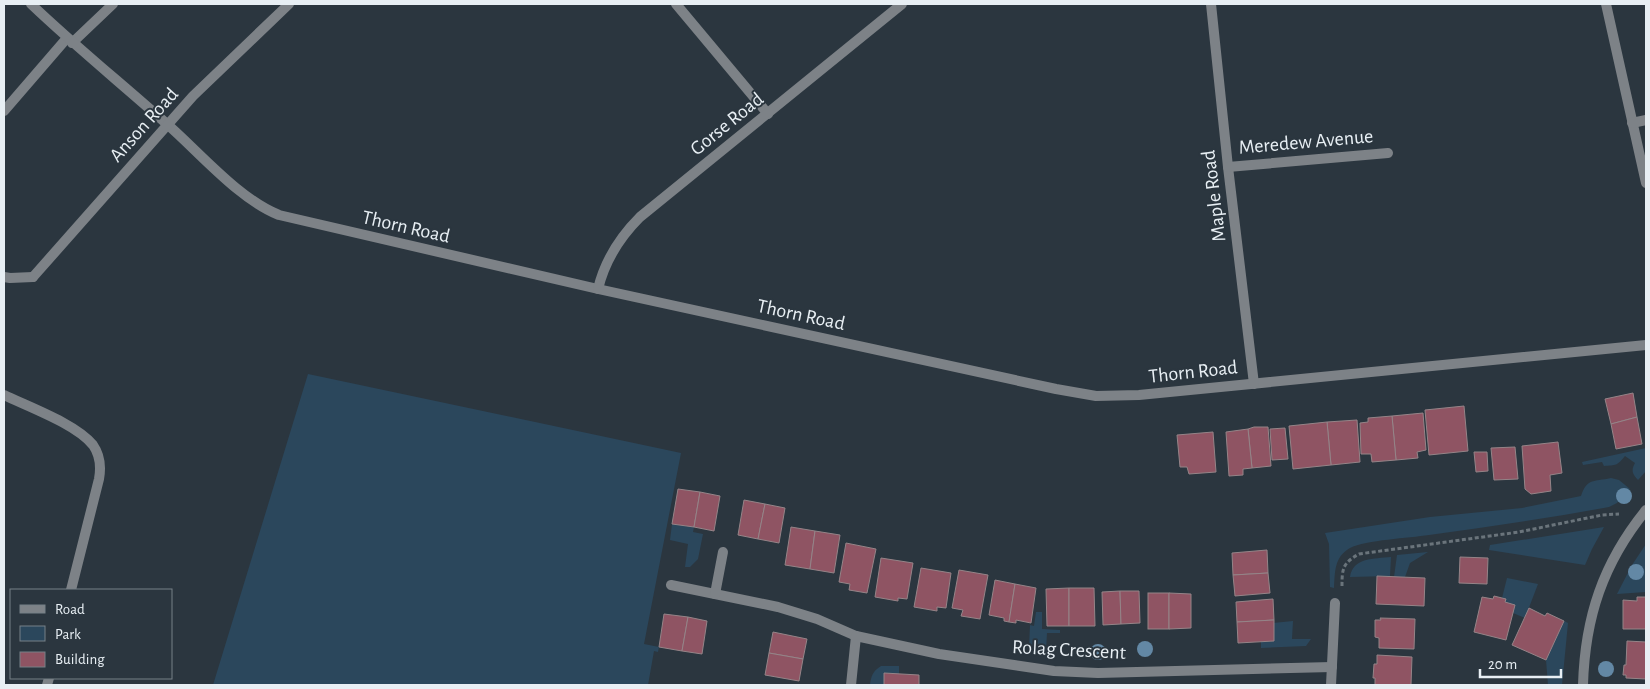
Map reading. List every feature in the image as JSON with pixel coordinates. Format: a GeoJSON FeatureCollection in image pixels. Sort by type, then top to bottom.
{"type":"FeatureCollection","features":[{"type":"Feature","properties":{"kind":"street","name":"Thorn Road"},"geometry":{"type":"LineString","coordinates":[[31,4],[70,41],[167,124],[248,198],[279,215],[598,289],[1046,387],[1096,396],[1139,395],[1646,345]]}},
{"type":"Feature","properties":{"kind":"street"},"geometry":{"type":"LineString","coordinates":[[4,111],[70,41],[114,4]]}},
{"type":"Feature","properties":{"kind":"street","name":"Anson Road"},"geometry":{"type":"LineString","coordinates":[[4,277],[32,278],[193,96],[290,4]]}},
{"type":"Feature","properties":{"kind":"street"},"geometry":{"type":"LineString","coordinates":[[676,4],[768,114]]}},
{"type":"Feature","properties":{"kind":"street","name":"Gorse Road"},"geometry":{"type":"LineString","coordinates":[[598,289],[607,260],[616,245],[632,226],[902,4]]}},
{"type":"Feature","properties":{"kind":"street","name":"Maple Road"},"geometry":{"type":"LineString","coordinates":[[1211,4],[1254,384]]}},
{"type":"Feature","properties":{"kind":"street"},"geometry":{"type":"LineString","coordinates":[[1606,4],[1646,183]]}},
{"type":"Feature","properties":{"kind":"street"},"geometry":{"type":"LineString","coordinates":[[1632,123],[1646,120]]}},
{"type":"Feature","properties":{"kind":"street","name":"Meredew Avenue"},"geometry":{"type":"LineString","coordinates":[[1228,167],[1388,152]]}},
{"type":"Feature","properties":{"kind":"street"},"geometry":{"type":"LineString","coordinates":[[4,395],[82,435],[94,446],[99,460],[101,468],[71,589]]}},
{"type":"Feature","properties":{"kind":"street"},"geometry":{"type":"LineString","coordinates":[[1584,685],[1588,629],[1597,595],[1613,558],[1626,535],[1644,513]]}},
{"type":"Feature","properties":{"kind":"street"},"geometry":{"type":"LineString","coordinates":[[715,594],[723,552]]}},
{"type":"Feature","properties":{"kind":"street","name":"Rolag Crescent"},"geometry":{"type":"LineString","coordinates":[[670,585],[791,610],[856,636],[892,645],[968,659],[1054,671],[1098,673],[1332,667]]}},
{"type":"Feature","properties":{"kind":"street"},"geometry":{"type":"LineString","coordinates":[[1331,685],[1335,603]]}},
{"type":"Feature","properties":{"kind":"street"},"geometry":{"type":"LineString","coordinates":[[851,685],[856,636]]}},
{"type":"Feature","properties":{"kind":"path"},"geometry":{"type":"LineString","coordinates":[[1335,603],[1342,589],[1344,566],[1348,560],[1359,554],[1519,532],[1602,514],[1644,513]]}},
{"type":"Feature","properties":{"kind":"green space"},"geometry":{"type":"Polygon","coordinates":[[[308,374],[681,453],[644,644],[659,647],[658,652],[654,651],[648,685],[213,685],[308,374]]]}},
{"type":"Feature","properties":{"kind":"green space"},"geometry":{"type":"Polygon","coordinates":[[[1646,448],[1646,471],[1638,480],[1633,472],[1635,463],[1625,456],[1616,464],[1604,466],[1602,462],[1583,465],[1582,462],[1646,448]]]}},
{"type":"Feature","properties":{"kind":"green space"},"geometry":{"type":"Polygon","coordinates":[[[1611,478],[1619,480],[1630,489],[1617,503],[1609,507],[1496,526],[1357,545],[1350,548],[1338,560],[1334,588],[1330,587],[1329,544],[1325,533],[1430,517],[1522,508],[1581,496],[1588,483],[1611,478]]]}},
{"type":"Feature","properties":{"kind":"green space"},"geometry":{"type":"Polygon","coordinates":[[[672,524],[694,527],[693,532],[703,534],[698,559],[690,567],[685,567],[688,544],[670,540],[672,524]]]}},
{"type":"Feature","properties":{"kind":"green space"},"geometry":{"type":"Polygon","coordinates":[[[1604,527],[1585,565],[1489,550],[1490,545],[1604,527]]]}},
{"type":"Feature","properties":{"kind":"green space"},"geometry":{"type":"Polygon","coordinates":[[[1646,544],[1646,592],[1617,594],[1632,565],[1646,544]]]}},
{"type":"Feature","properties":{"kind":"green space"},"geometry":{"type":"Polygon","coordinates":[[[1428,552],[1410,563],[1405,577],[1394,577],[1397,555],[1428,552]]]}},
{"type":"Feature","properties":{"kind":"green space"},"geometry":{"type":"Polygon","coordinates":[[[1391,557],[1390,576],[1350,577],[1352,570],[1360,562],[1391,557]]]}},
{"type":"Feature","properties":{"kind":"green space"},"geometry":{"type":"Polygon","coordinates":[[[1507,578],[1538,584],[1525,618],[1513,613],[1514,605],[1505,602],[1505,599],[1502,598],[1507,578]]]}},
{"type":"Feature","properties":{"kind":"green space"},"geometry":{"type":"Polygon","coordinates":[[[1036,612],[1042,612],[1042,629],[1060,630],[1060,633],[1047,633],[1046,650],[1029,648],[1030,625],[1034,626],[1036,612]]]}},
{"type":"Feature","properties":{"kind":"green space"},"geometry":{"type":"Polygon","coordinates":[[[1293,621],[1292,639],[1311,639],[1306,646],[1261,648],[1261,642],[1274,641],[1273,623],[1293,621]]]}},
{"type":"Feature","properties":{"kind":"green space"},"geometry":{"type":"Polygon","coordinates":[[[1564,621],[1568,623],[1562,685],[1548,685],[1546,660],[1564,621]]]}},
{"type":"Feature","properties":{"kind":"green space"},"geometry":{"type":"Polygon","coordinates":[[[881,666],[899,666],[899,674],[884,673],[884,685],[870,685],[873,674],[881,666]]]}},
{"type":"Feature","properties":{"kind":"building"},"geometry":{"type":"Polygon","coordinates":[[[1633,393],[1637,417],[1611,424],[1605,399],[1633,393]]]}},
{"type":"Feature","properties":{"kind":"building"},"geometry":{"type":"Polygon","coordinates":[[[1464,406],[1468,451],[1429,455],[1425,410],[1464,406]]]}},
{"type":"Feature","properties":{"kind":"building"},"geometry":{"type":"Polygon","coordinates":[[[1423,413],[1426,450],[1417,452],[1418,458],[1396,460],[1392,416],[1423,413]]]}},
{"type":"Feature","properties":{"kind":"building"},"geometry":{"type":"Polygon","coordinates":[[[1392,416],[1396,460],[1372,462],[1371,454],[1361,454],[1360,423],[1368,422],[1368,418],[1392,416]]]}},
{"type":"Feature","properties":{"kind":"building"},"geometry":{"type":"Polygon","coordinates":[[[1637,417],[1642,444],[1616,449],[1611,424],[1637,417]]]}},
{"type":"Feature","properties":{"kind":"building"},"geometry":{"type":"Polygon","coordinates":[[[1357,420],[1360,462],[1331,465],[1327,422],[1357,420]]]}},
{"type":"Feature","properties":{"kind":"building"},"geometry":{"type":"Polygon","coordinates":[[[1327,422],[1331,465],[1293,469],[1289,426],[1327,422]]]}},
{"type":"Feature","properties":{"kind":"building"},"geometry":{"type":"Polygon","coordinates":[[[1268,427],[1271,466],[1252,468],[1248,429],[1268,427]]]}},
{"type":"Feature","properties":{"kind":"building"},"geometry":{"type":"Polygon","coordinates":[[[1285,428],[1288,459],[1272,460],[1270,429],[1285,428]]]}},
{"type":"Feature","properties":{"kind":"building"},"geometry":{"type":"Polygon","coordinates":[[[1248,429],[1252,468],[1243,469],[1243,475],[1229,476],[1226,432],[1248,429]]]}},
{"type":"Feature","properties":{"kind":"building"},"geometry":{"type":"Polygon","coordinates":[[[1213,432],[1216,472],[1189,474],[1187,467],[1180,467],[1177,435],[1213,432]]]}},
{"type":"Feature","properties":{"kind":"building"},"geometry":{"type":"Polygon","coordinates":[[[1558,442],[1562,473],[1550,475],[1551,491],[1531,494],[1525,489],[1522,446],[1558,442]]]}},
{"type":"Feature","properties":{"kind":"building"},"geometry":{"type":"Polygon","coordinates":[[[1515,447],[1518,479],[1494,480],[1491,448],[1515,447]]]}},
{"type":"Feature","properties":{"kind":"building"},"geometry":{"type":"Polygon","coordinates":[[[1474,452],[1487,452],[1488,471],[1476,472],[1474,452]]]}},
{"type":"Feature","properties":{"kind":"building"},"geometry":{"type":"Polygon","coordinates":[[[678,489],[700,492],[694,527],[672,524],[678,489]]]}},
{"type":"Feature","properties":{"kind":"building"},"geometry":{"type":"Polygon","coordinates":[[[700,492],[720,496],[714,531],[694,527],[700,492]]]}},
{"type":"Feature","properties":{"kind":"building"},"geometry":{"type":"Polygon","coordinates":[[[744,500],[765,504],[758,539],[738,535],[744,500]]]}},
{"type":"Feature","properties":{"kind":"building"},"geometry":{"type":"Polygon","coordinates":[[[765,504],[785,508],[779,543],[758,539],[765,504]]]}},
{"type":"Feature","properties":{"kind":"building"},"geometry":{"type":"Polygon","coordinates":[[[791,527],[815,531],[810,569],[785,565],[791,527]]]}},
{"type":"Feature","properties":{"kind":"building"},"geometry":{"type":"Polygon","coordinates":[[[815,531],[840,535],[834,573],[810,569],[815,531]]]}},
{"type":"Feature","properties":{"kind":"building"},"geometry":{"type":"Polygon","coordinates":[[[846,543],[876,549],[867,593],[849,590],[850,584],[839,582],[846,543]]]}},
{"type":"Feature","properties":{"kind":"building"},"geometry":{"type":"Polygon","coordinates":[[[1267,550],[1268,573],[1233,575],[1232,553],[1267,550]]]}},
{"type":"Feature","properties":{"kind":"building"},"geometry":{"type":"Polygon","coordinates":[[[1460,557],[1488,558],[1487,584],[1459,583],[1460,557]]]}},
{"type":"Feature","properties":{"kind":"building"},"geometry":{"type":"Polygon","coordinates":[[[881,558],[913,563],[907,599],[898,598],[898,601],[875,597],[881,558]]]}},
{"type":"Feature","properties":{"kind":"building"},"geometry":{"type":"Polygon","coordinates":[[[921,568],[951,573],[946,608],[937,607],[937,611],[914,607],[921,568]]]}},
{"type":"Feature","properties":{"kind":"building"},"geometry":{"type":"Polygon","coordinates":[[[959,570],[988,575],[980,619],[961,616],[963,610],[952,608],[959,570]]]}},
{"type":"Feature","properties":{"kind":"building"},"geometry":{"type":"Polygon","coordinates":[[[1268,573],[1270,593],[1235,596],[1233,575],[1268,573]]]}},
{"type":"Feature","properties":{"kind":"building"},"geometry":{"type":"Polygon","coordinates":[[[1377,576],[1425,578],[1424,606],[1376,604],[1377,576]]]}},
{"type":"Feature","properties":{"kind":"building"},"geometry":{"type":"Polygon","coordinates":[[[995,580],[1015,584],[1009,622],[1004,621],[1004,618],[989,615],[995,580]]]}},
{"type":"Feature","properties":{"kind":"building"},"geometry":{"type":"Polygon","coordinates":[[[1015,584],[1036,588],[1031,623],[1016,620],[1016,623],[1009,622],[1015,584]]]}},
{"type":"Feature","properties":{"kind":"building"},"geometry":{"type":"Polygon","coordinates":[[[1069,588],[1069,626],[1047,626],[1046,589],[1069,588]]]}},
{"type":"Feature","properties":{"kind":"building"},"geometry":{"type":"Polygon","coordinates":[[[1069,588],[1094,588],[1095,626],[1069,626],[1069,588]]]}},
{"type":"Feature","properties":{"kind":"building"},"geometry":{"type":"Polygon","coordinates":[[[1120,591],[1121,624],[1103,625],[1102,592],[1120,591]]]}},
{"type":"Feature","properties":{"kind":"building"},"geometry":{"type":"Polygon","coordinates":[[[1120,591],[1139,591],[1140,623],[1121,624],[1120,591]]]}},
{"type":"Feature","properties":{"kind":"building"},"geometry":{"type":"Polygon","coordinates":[[[1148,593],[1169,593],[1169,629],[1148,629],[1148,593]]]}},
{"type":"Feature","properties":{"kind":"building"},"geometry":{"type":"Polygon","coordinates":[[[1169,593],[1191,594],[1191,628],[1169,629],[1169,593]]]}},
{"type":"Feature","properties":{"kind":"building"},"geometry":{"type":"Polygon","coordinates":[[[1494,596],[1506,599],[1505,602],[1515,605],[1506,640],[1474,632],[1482,597],[1493,599],[1494,596]]]}},
{"type":"Feature","properties":{"kind":"building"},"geometry":{"type":"Polygon","coordinates":[[[1637,597],[1646,597],[1646,629],[1623,629],[1623,600],[1637,601],[1637,597]]]}},
{"type":"Feature","properties":{"kind":"building"},"geometry":{"type":"Polygon","coordinates":[[[1273,599],[1274,620],[1237,622],[1236,602],[1273,599]]]}},
{"type":"Feature","properties":{"kind":"building"},"geometry":{"type":"Polygon","coordinates":[[[1529,608],[1545,616],[1547,613],[1564,621],[1546,660],[1512,645],[1529,608]]]}},
{"type":"Feature","properties":{"kind":"building"},"geometry":{"type":"Polygon","coordinates":[[[664,614],[688,617],[682,651],[659,647],[664,614]]]}},
{"type":"Feature","properties":{"kind":"building"},"geometry":{"type":"Polygon","coordinates":[[[688,617],[707,621],[702,654],[682,651],[688,617]]]}},
{"type":"Feature","properties":{"kind":"building"},"geometry":{"type":"Polygon","coordinates":[[[1380,618],[1415,619],[1414,649],[1379,648],[1379,638],[1375,637],[1375,620],[1381,620],[1380,618]]]}},
{"type":"Feature","properties":{"kind":"building"},"geometry":{"type":"Polygon","coordinates":[[[1274,620],[1274,641],[1238,643],[1237,622],[1274,620]]]}},
{"type":"Feature","properties":{"kind":"building"},"geometry":{"type":"Polygon","coordinates":[[[773,632],[807,639],[803,659],[769,653],[773,632]]]}},
{"type":"Feature","properties":{"kind":"building"},"geometry":{"type":"Polygon","coordinates":[[[1627,641],[1646,642],[1646,679],[1626,678],[1626,675],[1623,675],[1624,665],[1626,665],[1627,641]]]}},
{"type":"Feature","properties":{"kind":"building"},"geometry":{"type":"Polygon","coordinates":[[[769,653],[803,659],[799,681],[765,675],[769,653]]]}},
{"type":"Feature","properties":{"kind":"building"},"geometry":{"type":"Polygon","coordinates":[[[1377,655],[1412,657],[1411,685],[1375,685],[1375,678],[1373,678],[1374,664],[1377,664],[1377,655]]]}},
{"type":"Feature","properties":{"kind":"building"},"geometry":{"type":"Polygon","coordinates":[[[884,673],[919,675],[919,685],[884,685],[884,673]]]}}]}
